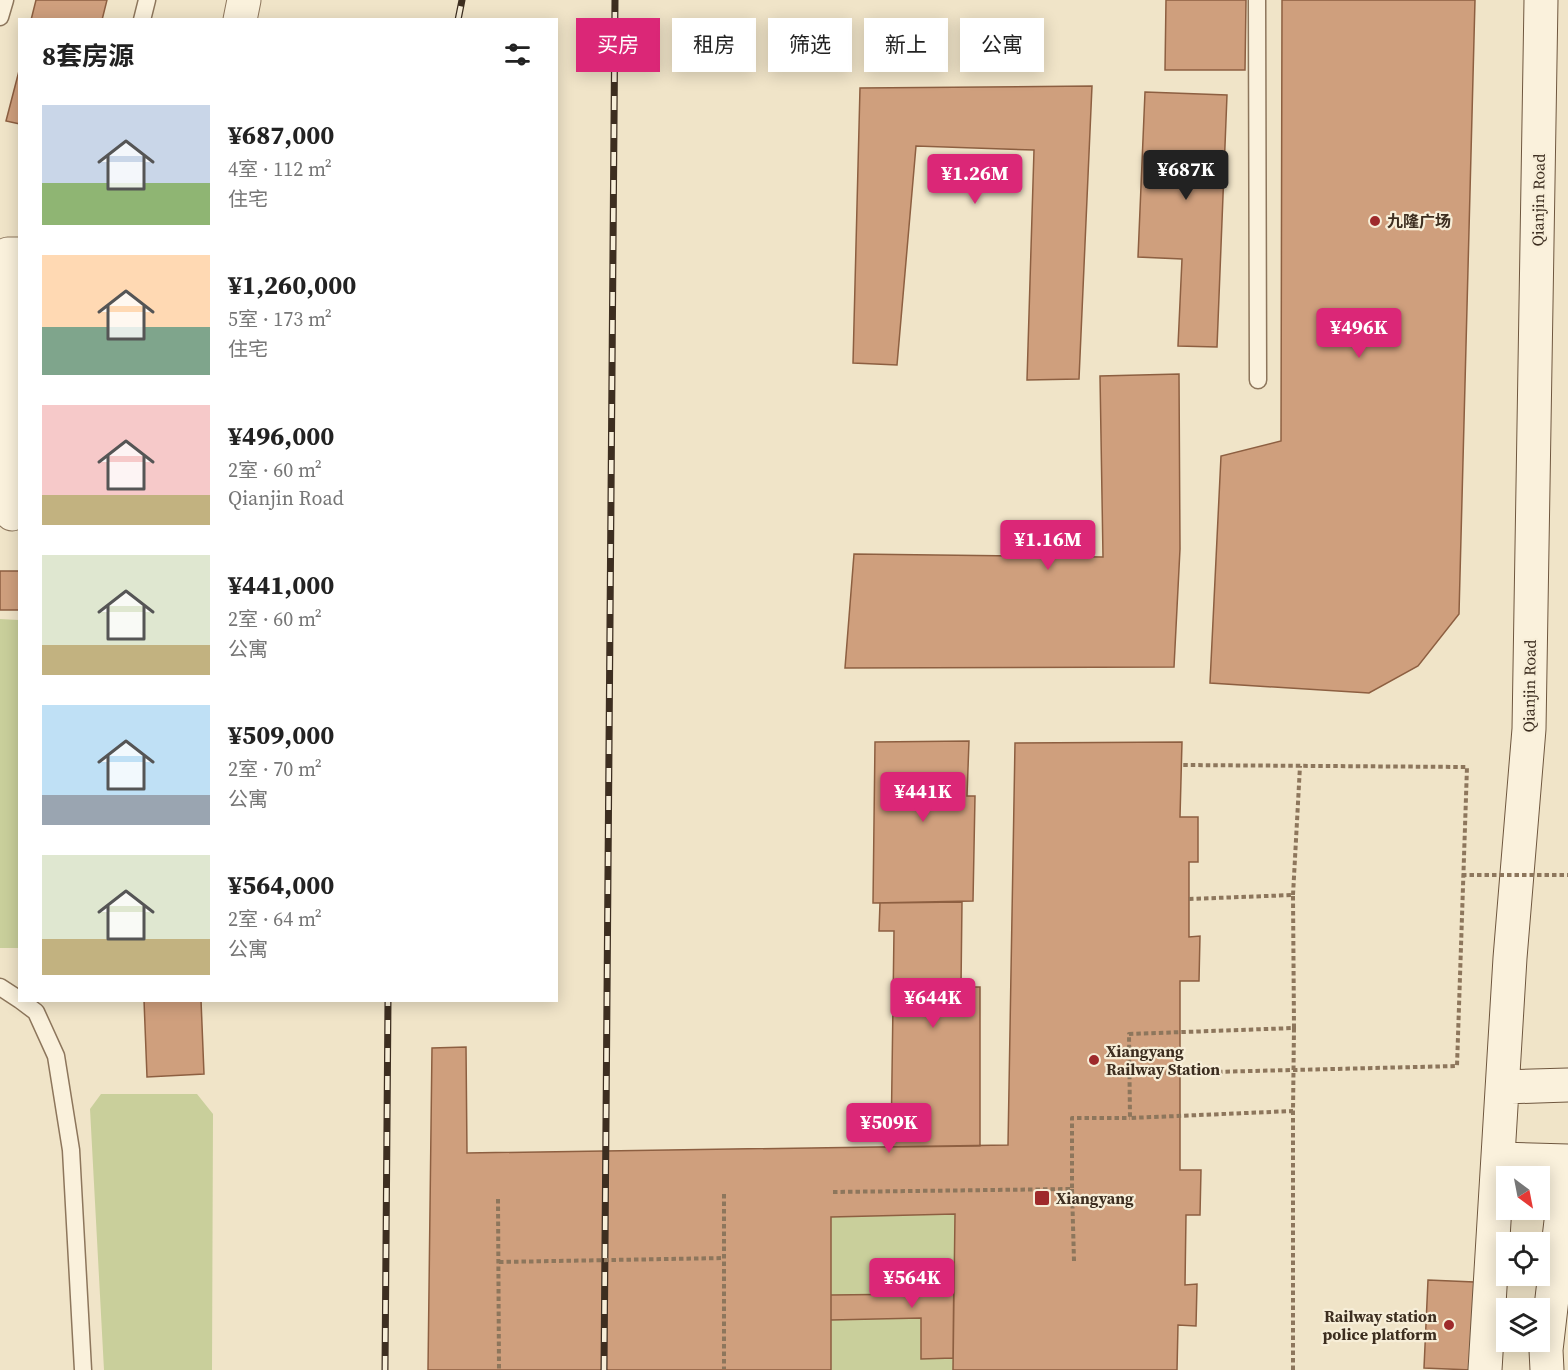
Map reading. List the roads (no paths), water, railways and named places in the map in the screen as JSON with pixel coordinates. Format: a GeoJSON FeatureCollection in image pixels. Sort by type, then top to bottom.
{"type":"FeatureCollection","features":[{"type":"Feature","properties":{"kind":"main road"},"geometry":{"type":"LineString","coordinates":[[240,18],[244,0]]}},
{"type":"Feature","properties":{"kind":"main road","name":"Qianjin Road"},"geometry":{"type":"LineString","coordinates":[[1485,1370],[1504,1087],[1510,958],[1529,729],[1541,0]]}},
{"type":"Feature","properties":{"kind":"main road"},"geometry":{"type":"LineString","coordinates":[[12,514],[8,254],[18,254]]}},
{"type":"Feature","properties":{"kind":"main road"},"geometry":{"type":"LineString","coordinates":[[1504,1087],[1568,1085]]}},
{"type":"Feature","properties":{"kind":"main road"},"geometry":{"type":"LineString","coordinates":[[1499,1160],[1568,1161],[1546,1360]]}},
{"type":"Feature","properties":{"kind":"main road"},"geometry":{"type":"LineString","coordinates":[[1546,1360],[1568,1290]]}},
{"type":"Feature","properties":{"kind":"lane"},"geometry":{"type":"LineString","coordinates":[[0,17],[4,0]]}},
{"type":"Feature","properties":{"kind":"lane"},"geometry":{"type":"LineString","coordinates":[[142,18],[147,0]]}},
{"type":"Feature","properties":{"kind":"lane"},"geometry":{"type":"LineString","coordinates":[[1257,0],[1258,380]]}},
{"type":"Feature","properties":{"kind":"lane"},"geometry":{"type":"LineString","coordinates":[[0,987],[18,999]]}},
{"type":"Feature","properties":{"kind":"lane"},"geometry":{"type":"LineString","coordinates":[[23,1002],[36,1012],[56,1056],[71,1150],[83,1370]]}},
{"type":"Feature","properties":{"kind":"railway"},"geometry":{"type":"LineString","coordinates":[[458,18],[462,0]]}},
{"type":"Feature","properties":{"kind":"railway"},"geometry":{"type":"LineString","coordinates":[[604,1370],[615,0]]}},
{"type":"Feature","properties":{"kind":"railway"},"geometry":{"type":"LineString","coordinates":[[385,1370],[388,1002]]}},
{"type":"Feature","properties":{"kind":"place","name":"九隆广场"},"geometry":{"type":"Point","coordinates":[1375,221]}},
{"type":"Feature","properties":{"kind":"place","name":"Xiangyang Railway Station"},"geometry":{"type":"Point","coordinates":[1094,1060]}},
{"type":"Feature","properties":{"kind":"place","name":"Xiangyang"},"geometry":{"type":"Point","coordinates":[1042,1198]}},
{"type":"Feature","properties":{"kind":"place","name":"Railway station police platform"},"geometry":{"type":"Point","coordinates":[1449,1325]}}]}
